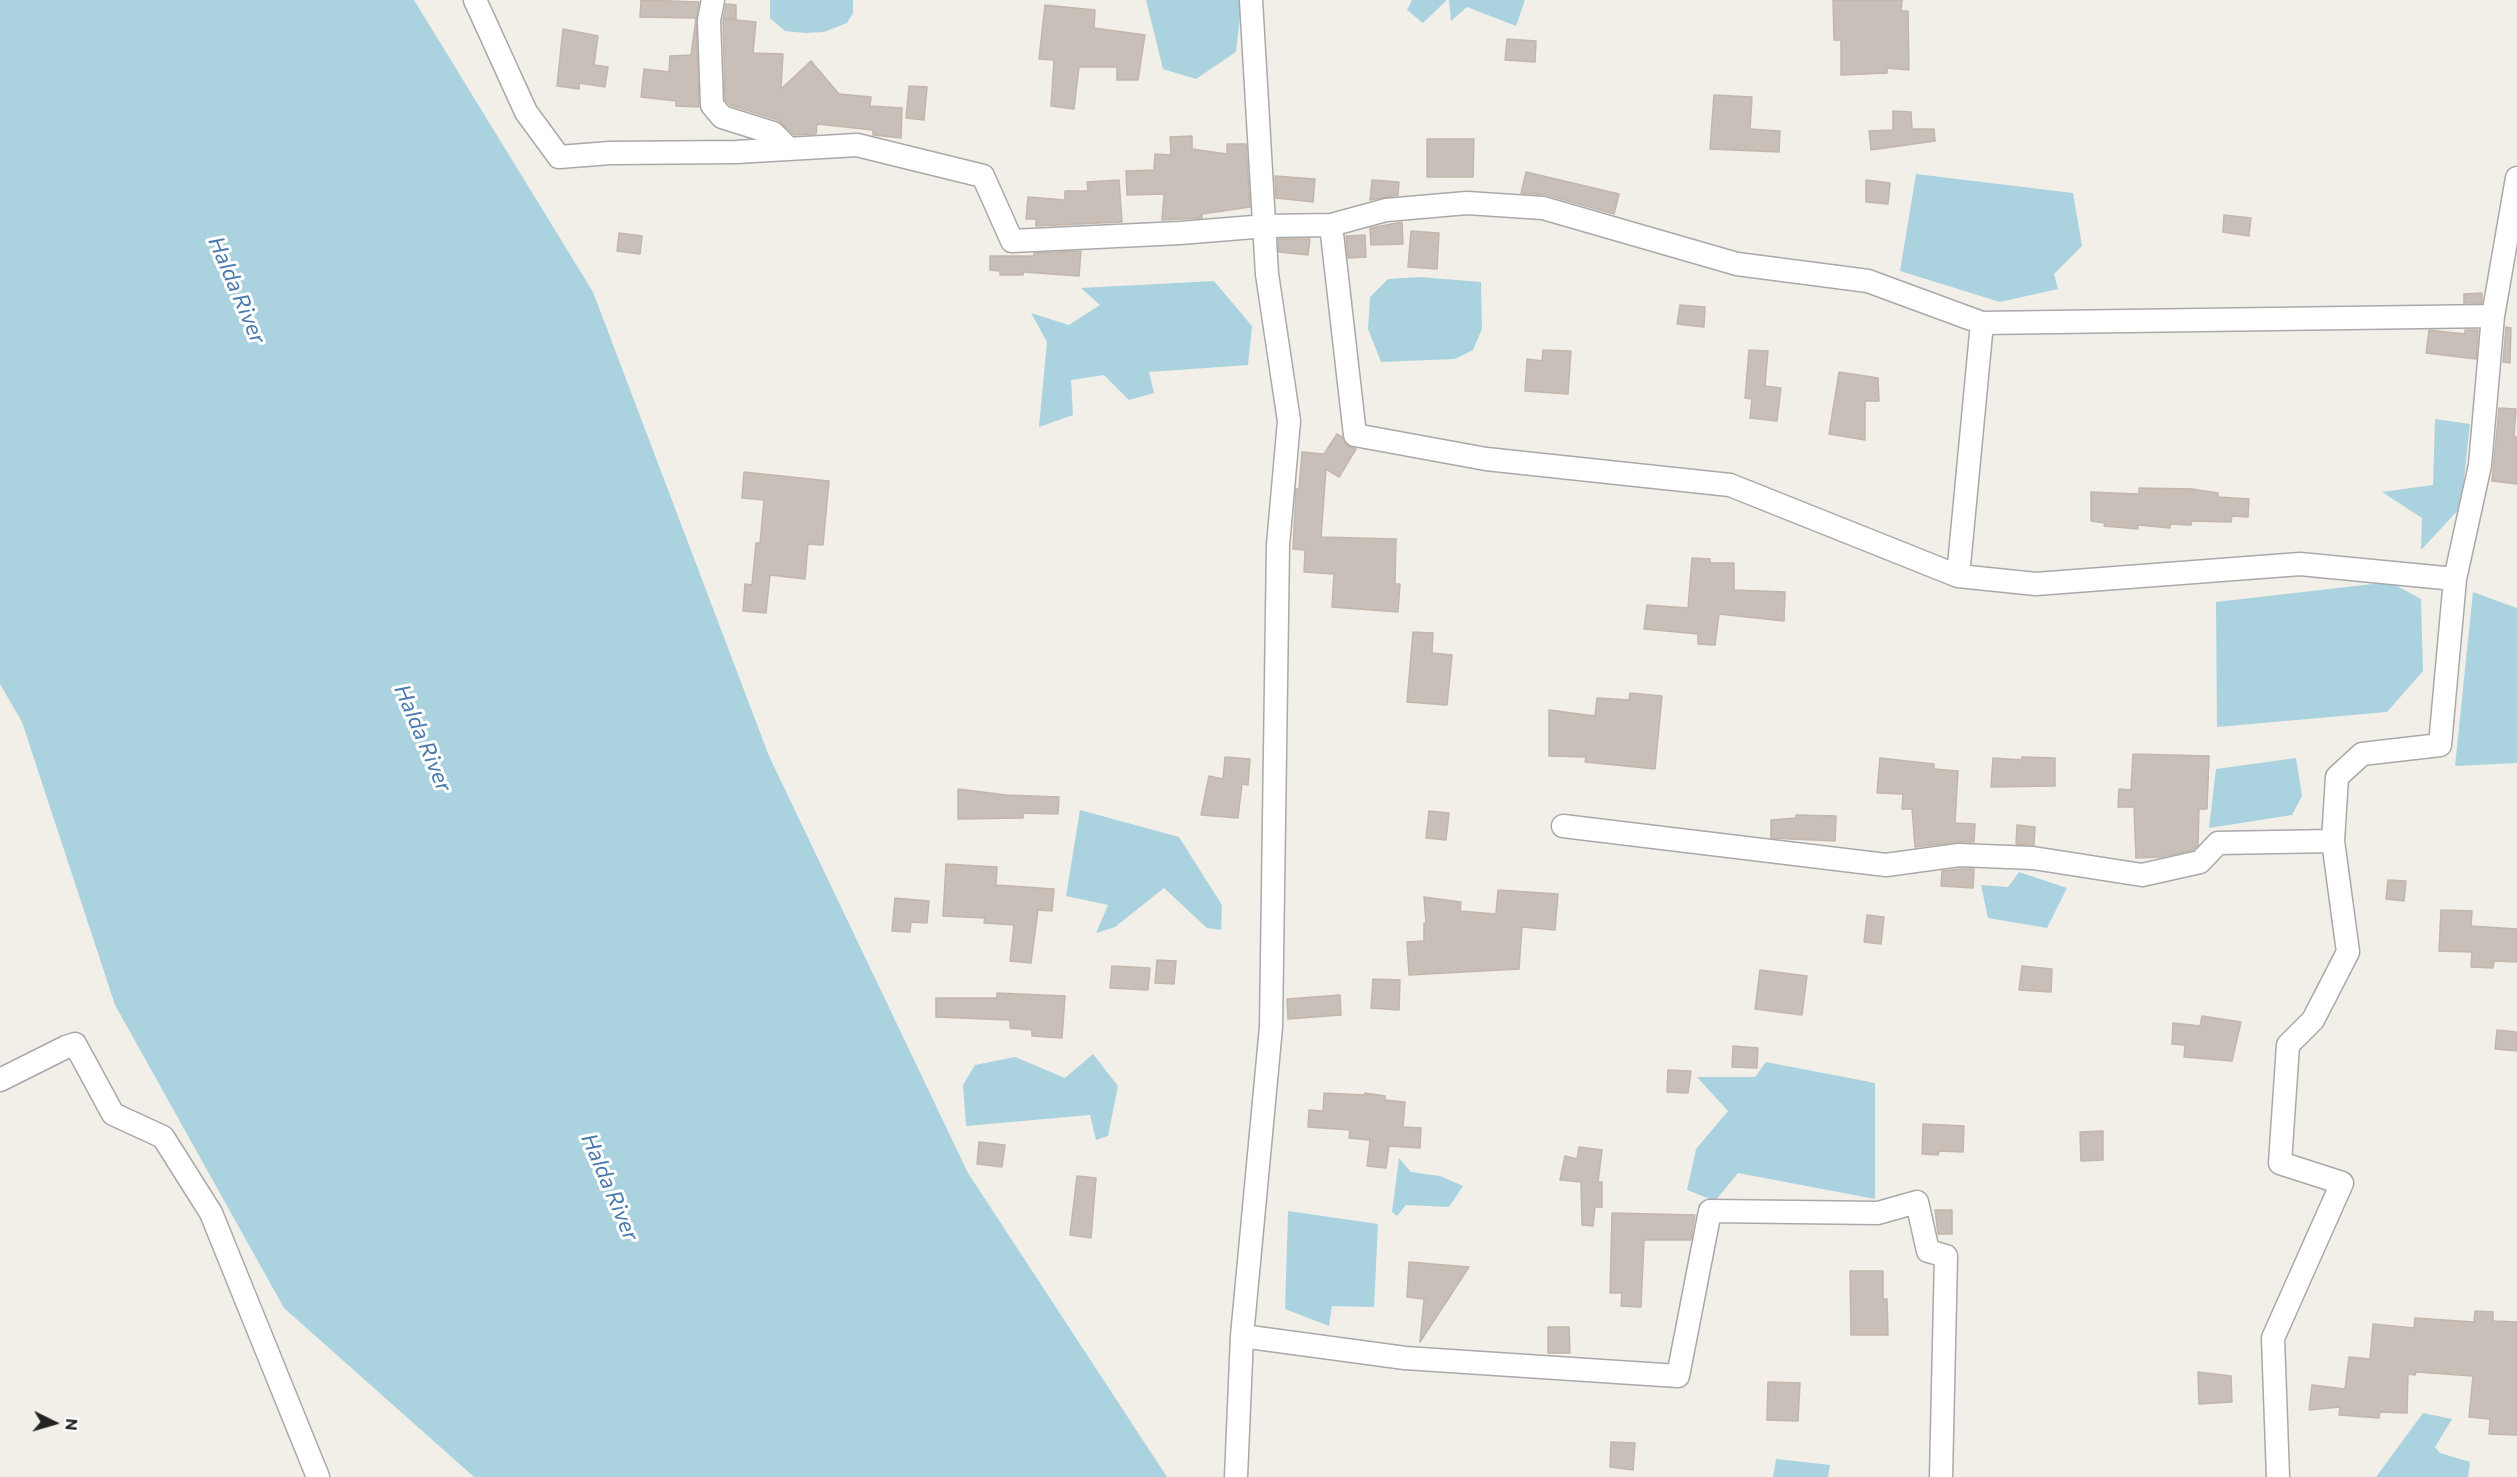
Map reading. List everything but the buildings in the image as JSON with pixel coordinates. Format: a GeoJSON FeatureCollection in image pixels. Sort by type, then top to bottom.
{"type":"FeatureCollection","features":[{"type":"Feature","properties":{"kind":"street"},"geometry":{"type":"LineString","coordinates":[[476,0],[526,112],[559,157],[610,153],[736,152],[857,145],[983,176],[1012,241],[1180,233],[1266,226],[1331,225],[1386,210],[1455,204],[1543,208],[1737,264],[1868,281],[1982,323],[2493,316]]}},
{"type":"Feature","properties":{"kind":"street"},"geometry":{"type":"LineString","coordinates":[[713,0],[709,20],[712,105],[722,117],[751,128],[773,133],[789,149]]}},
{"type":"Feature","properties":{"kind":"street"},"geometry":{"type":"LineString","coordinates":[[1236,1477],[1242,1336],[1271,1027],[1278,545],[1289,421],[1267,274],[1251,0]]}},
{"type":"Feature","properties":{"kind":"street"},"geometry":{"type":"LineString","coordinates":[[2278,1477],[2274,1338],[2342,1183],[2280,1163],[2288,1046],[2313,1020],[2348,952],[2333,841],[2337,777],[2362,754],[2440,745],[2455,579],[2480,465],[2493,316],[2517,178]]}},
{"type":"Feature","properties":{"kind":"street"},"geometry":{"type":"LineString","coordinates":[[1331,225],[1355,435],[1486,459],[1730,485],[1958,576],[2036,584],[2300,564],[2455,579]]}},
{"type":"Feature","properties":{"kind":"street"},"geometry":{"type":"LineString","coordinates":[[1958,576],[1982,323]]}},
{"type":"Feature","properties":{"kind":"street"},"geometry":{"type":"LineString","coordinates":[[1563,826],[1886,865],[1959,855],[2033,858],[2142,875],[2200,862],[2218,843],[2333,841]]}},
{"type":"Feature","properties":{"kind":"street"},"geometry":{"type":"LineString","coordinates":[[0,1080],[75,1044],[113,1114],[163,1137],[212,1213],[318,1477]]}},
{"type":"Feature","properties":{"kind":"street"},"geometry":{"type":"LineString","coordinates":[[1242,1336],[1405,1358],[1678,1376],[1710,1211],[1878,1213],[1917,1202],[1928,1251],[1946,1256],[1941,1477]]}},
{"type":"Feature","properties":{"kind":"water","name":"Halda River"},"geometry":{"type":"Polygon","coordinates":[[[0,0],[414,0],[593,292],[769,756],[968,1173],[1167,1477],[474,1477],[284,1308],[115,1005],[22,722],[0,684],[0,0]]]}},
{"type":"Feature","properties":{"kind":"water"},"geometry":{"type":"Polygon","coordinates":[[[770,0],[853,0],[853,13],[847,23],[824,32],[785,31],[770,18],[770,0]]]}},
{"type":"Feature","properties":{"kind":"water"},"geometry":{"type":"Polygon","coordinates":[[[1146,0],[1242,0],[1236,52],[1196,79],[1163,69],[1146,0]]]}},
{"type":"Feature","properties":{"kind":"water"},"geometry":{"type":"Polygon","coordinates":[[[1412,0],[1447,0],[1423,23],[1407,10],[1412,0]]]}},
{"type":"Feature","properties":{"kind":"water"},"geometry":{"type":"Polygon","coordinates":[[[1449,0],[1525,0],[1516,26],[1467,7],[1451,21],[1449,0]]]}},
{"type":"Feature","properties":{"kind":"water"},"geometry":{"type":"Polygon","coordinates":[[[1916,174],[2073,193],[2082,246],[2054,274],[2058,289],[2000,302],[1900,271],[1916,174]]]}},
{"type":"Feature","properties":{"kind":"water"},"geometry":{"type":"Polygon","coordinates":[[[1420,277],[1481,282],[1482,329],[1473,350],[1455,359],[1381,362],[1368,329],[1370,297],[1388,279],[1420,277]]]}},
{"type":"Feature","properties":{"kind":"water"},"geometry":{"type":"Polygon","coordinates":[[[1214,281],[1252,326],[1248,365],[1149,372],[1154,393],[1129,400],[1104,375],[1071,380],[1073,415],[1039,427],[1047,342],[1031,313],[1069,325],[1100,305],[1081,288],[1214,281]]]}},
{"type":"Feature","properties":{"kind":"water"},"geometry":{"type":"Polygon","coordinates":[[[2435,419],[2470,424],[2461,507],[2421,550],[2422,518],[2382,492],[2433,485],[2435,419]]]}},
{"type":"Feature","properties":{"kind":"water"},"geometry":{"type":"Polygon","coordinates":[[[2390,582],[2421,599],[2423,671],[2387,712],[2217,727],[2216,602],[2390,582]]]}},
{"type":"Feature","properties":{"kind":"water"},"geometry":{"type":"Polygon","coordinates":[[[2473,592],[2517,608],[2517,763],[2455,766],[2473,592]]]}},
{"type":"Feature","properties":{"kind":"water"},"geometry":{"type":"Polygon","coordinates":[[[2296,758],[2302,796],[2292,815],[2209,828],[2216,769],[2296,758]]]}},
{"type":"Feature","properties":{"kind":"water"},"geometry":{"type":"Polygon","coordinates":[[[1080,810],[1179,837],[1222,905],[1221,930],[1207,928],[1164,888],[1115,927],[1096,933],[1108,905],[1066,896],[1080,810]]]}},
{"type":"Feature","properties":{"kind":"water"},"geometry":{"type":"Polygon","coordinates":[[[2019,872],[2067,888],[2047,928],[1988,918],[1981,885],[2008,887],[2019,872]]]}},
{"type":"Feature","properties":{"kind":"water"},"geometry":{"type":"Polygon","coordinates":[[[1093,1054],[1118,1086],[1108,1136],[1096,1140],[1090,1115],[966,1126],[963,1085],[975,1065],[1015,1057],[1065,1078],[1093,1054]]]}},
{"type":"Feature","properties":{"kind":"water"},"geometry":{"type":"Polygon","coordinates":[[[1766,1062],[1875,1083],[1875,1199],[1738,1173],[1715,1201],[1687,1190],[1696,1149],[1728,1111],[1697,1077],[1755,1077],[1766,1062]]]}},
{"type":"Feature","properties":{"kind":"water"},"geometry":{"type":"Polygon","coordinates":[[[1399,1158],[1411,1172],[1440,1176],[1463,1186],[1449,1207],[1406,1205],[1397,1216],[1392,1212],[1399,1158]]]}},
{"type":"Feature","properties":{"kind":"water"},"geometry":{"type":"Polygon","coordinates":[[[1288,1211],[1378,1224],[1374,1307],[1332,1306],[1329,1326],[1285,1309],[1288,1211]]]}},
{"type":"Feature","properties":{"kind":"water"},"geometry":{"type":"Polygon","coordinates":[[[2423,1413],[2452,1419],[2435,1447],[2440,1453],[2470,1462],[2468,1477],[2376,1477],[2423,1413]]]}},
{"type":"Feature","properties":{"kind":"water"},"geometry":{"type":"Polygon","coordinates":[[[1776,1459],[1830,1465],[1828,1477],[1773,1477],[1776,1459]]]}}]}
